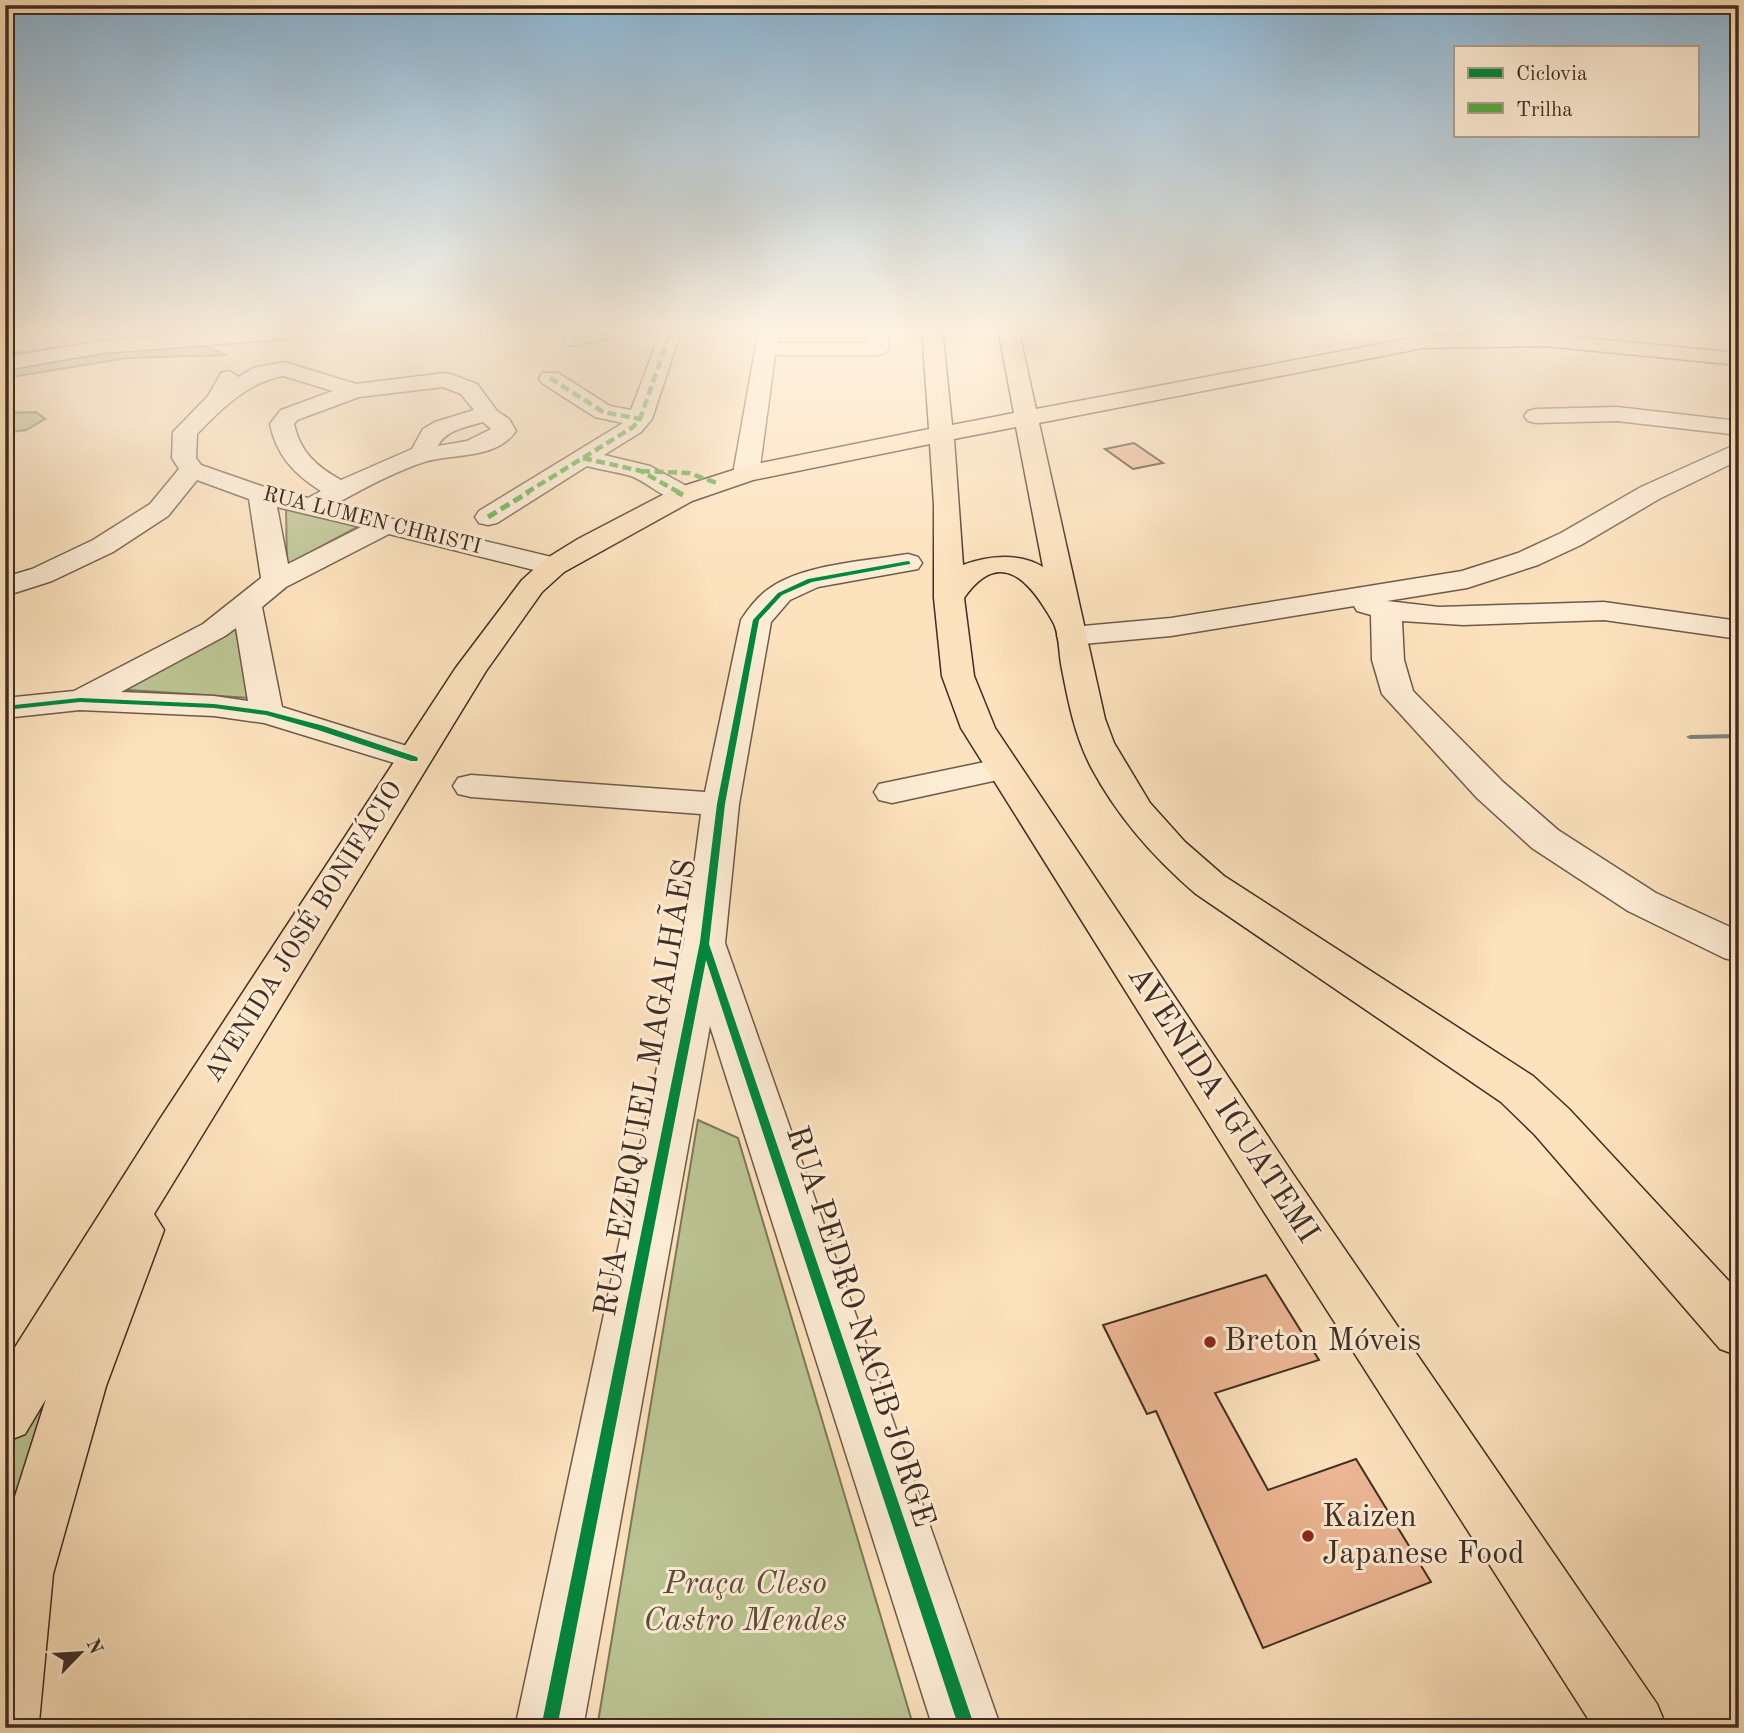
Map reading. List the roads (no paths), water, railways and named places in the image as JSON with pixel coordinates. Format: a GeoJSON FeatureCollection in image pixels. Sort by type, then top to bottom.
{"type":"FeatureCollection","features":[{"type":"Feature","properties":{"kind":"main road","name":"AVENIDA IGUATEMI"},"geometry":{"type":"LineString","coordinates":[[938,409],[949,598],[958,676],[978,728],[1269,1177],[1633,1728]]}},
{"type":"Feature","properties":{"kind":"main road","name":"AVENIDA JOSÉ BONIFÁCIO"},"geometry":{"type":"LineString","coordinates":[[5,1415],[175,1136],[471,669],[532,586],[554,566],[588,545],[683,495],[746,474],[854,451],[943,470],[1023,409]]}},
{"type":"Feature","properties":{"kind":"main road"},"geometry":{"type":"LineString","coordinates":[[1024,409],[1088,719],[1097,747],[1133,806],[1184,864],[1222,893],[1517,1089],[1552,1122],[1731,1314]]}},
{"type":"Feature","properties":{"kind":"main road"},"geometry":{"type":"LineString","coordinates":[[854,451],[913,455],[943,470],[958,535],[964,544],[978,551],[1014,554],[1029,548],[1041,532],[1047,517]]}},
{"type":"Feature","properties":{"kind":"main road"},"geometry":{"type":"LineString","coordinates":[[949,598],[968,573],[984,568],[1015,566],[1030,570],[1039,578],[1071,634]]}},
{"type":"Feature","properties":{"kind":"main road"},"geometry":{"type":"LineString","coordinates":[[5,1722],[22,1574],[78,1387],[175,1136]]}},
{"type":"Feature","properties":{"kind":"street"},"geometry":{"type":"LineString","coordinates":[[5,587],[42,575],[103,546],[159,509],[186,477],[186,432],[208,409]]}},
{"type":"Feature","properties":{"kind":"street"},"geometry":{"type":"LineString","coordinates":[[306,409],[289,415],[282,424],[283,436],[299,462],[316,479],[341,490]]}},
{"type":"Feature","properties":{"kind":"street"},"geometry":{"type":"LineString","coordinates":[[312,507],[341,490],[422,454],[473,447],[492,440],[504,431],[502,424],[484,414],[485,409]]}},
{"type":"Feature","properties":{"kind":"street"},"geometry":{"type":"LineString","coordinates":[[598,409],[640,419]]}},
{"type":"Feature","properties":{"kind":"street"},"geometry":{"type":"LineString","coordinates":[[488,517],[622,436],[640,419],[644,409]]}},
{"type":"Feature","properties":{"kind":"street"},"geometry":{"type":"LineString","coordinates":[[746,474],[756,409]]}},
{"type":"Feature","properties":{"kind":"street"},"geometry":{"type":"LineString","coordinates":[[1536,416],[1617,414],[1739,428]]}},
{"type":"Feature","properties":{"kind":"street"},"geometry":{"type":"LineString","coordinates":[[1071,634],[1171,627],[1467,579],[1528,559],[1595,527],[1650,493],[1739,450]]}},
{"type":"Feature","properties":{"kind":"street"},"geometry":{"type":"LineString","coordinates":[[583,458],[640,471],[680,471],[703,476],[717,483]]}},
{"type":"Feature","properties":{"kind":"street"},"geometry":{"type":"LineString","coordinates":[[640,471],[683,495]]}},
{"type":"Feature","properties":{"kind":"street","name":"RUA LUMEN CHRISTI"},"geometry":{"type":"LineString","coordinates":[[186,477],[218,479],[261,495],[554,566]]}},
{"type":"Feature","properties":{"kind":"street"},"geometry":{"type":"LineString","coordinates":[[261,495],[270,534],[276,581]]}},
{"type":"Feature","properties":{"kind":"street"},"geometry":{"type":"LineString","coordinates":[[80,700],[214,630],[276,581],[386,525]]}},
{"type":"Feature","properties":{"kind":"street","name":"RUA EZEQUIEL MAGALHÃES"},"geometry":{"type":"LineString","coordinates":[[549,1728],[705,942],[721,804],[756,620],[780,594],[810,580],[908,563]]}},
{"type":"Feature","properties":{"kind":"street"},"geometry":{"type":"LineString","coordinates":[[1350,600],[1386,611],[1424,615],[1480,616],[1587,611],[1624,613],[1739,630]]}},
{"type":"Feature","properties":{"kind":"street"},"geometry":{"type":"LineString","coordinates":[[247,606],[267,713]]}},
{"type":"Feature","properties":{"kind":"street"},"geometry":{"type":"LineString","coordinates":[[1386,611],[1388,660],[1398,694],[1490,790],[1545,839],[1642,902],[1739,948]]}},
{"type":"Feature","properties":{"kind":"street"},"geometry":{"type":"LineString","coordinates":[[5,708],[80,700],[203,705],[267,713],[414,759]]}},
{"type":"Feature","properties":{"kind":"street"},"geometry":{"type":"LineString","coordinates":[[892,792],[1004,769]]}},
{"type":"Feature","properties":{"kind":"street"},"geometry":{"type":"LineString","coordinates":[[471,786],[721,804]]}},
{"type":"Feature","properties":{"kind":"street","name":"RUA PEDRO NACIB JORGE"},"geometry":{"type":"LineString","coordinates":[[705,942],[967,1728]]}},
{"type":"Feature","properties":{"kind":"waterway"},"geometry":{"type":"LineString","coordinates":[[1690,737],[1739,736]]}},
{"type":"Feature","properties":{"kind":"place","name":"Breton Móveis"},"geometry":{"type":"Point","coordinates":[1210,1342]}},
{"type":"Feature","properties":{"kind":"place","name":"Kaizen Japanese Food"},"geometry":{"type":"Point","coordinates":[1308,1536]}},
{"type":"Feature","properties":{"kind":"park label","name":"Praça Cleso Castro Mendes"},"geometry":{"type":"Point","coordinates":[745,1604]}}]}
